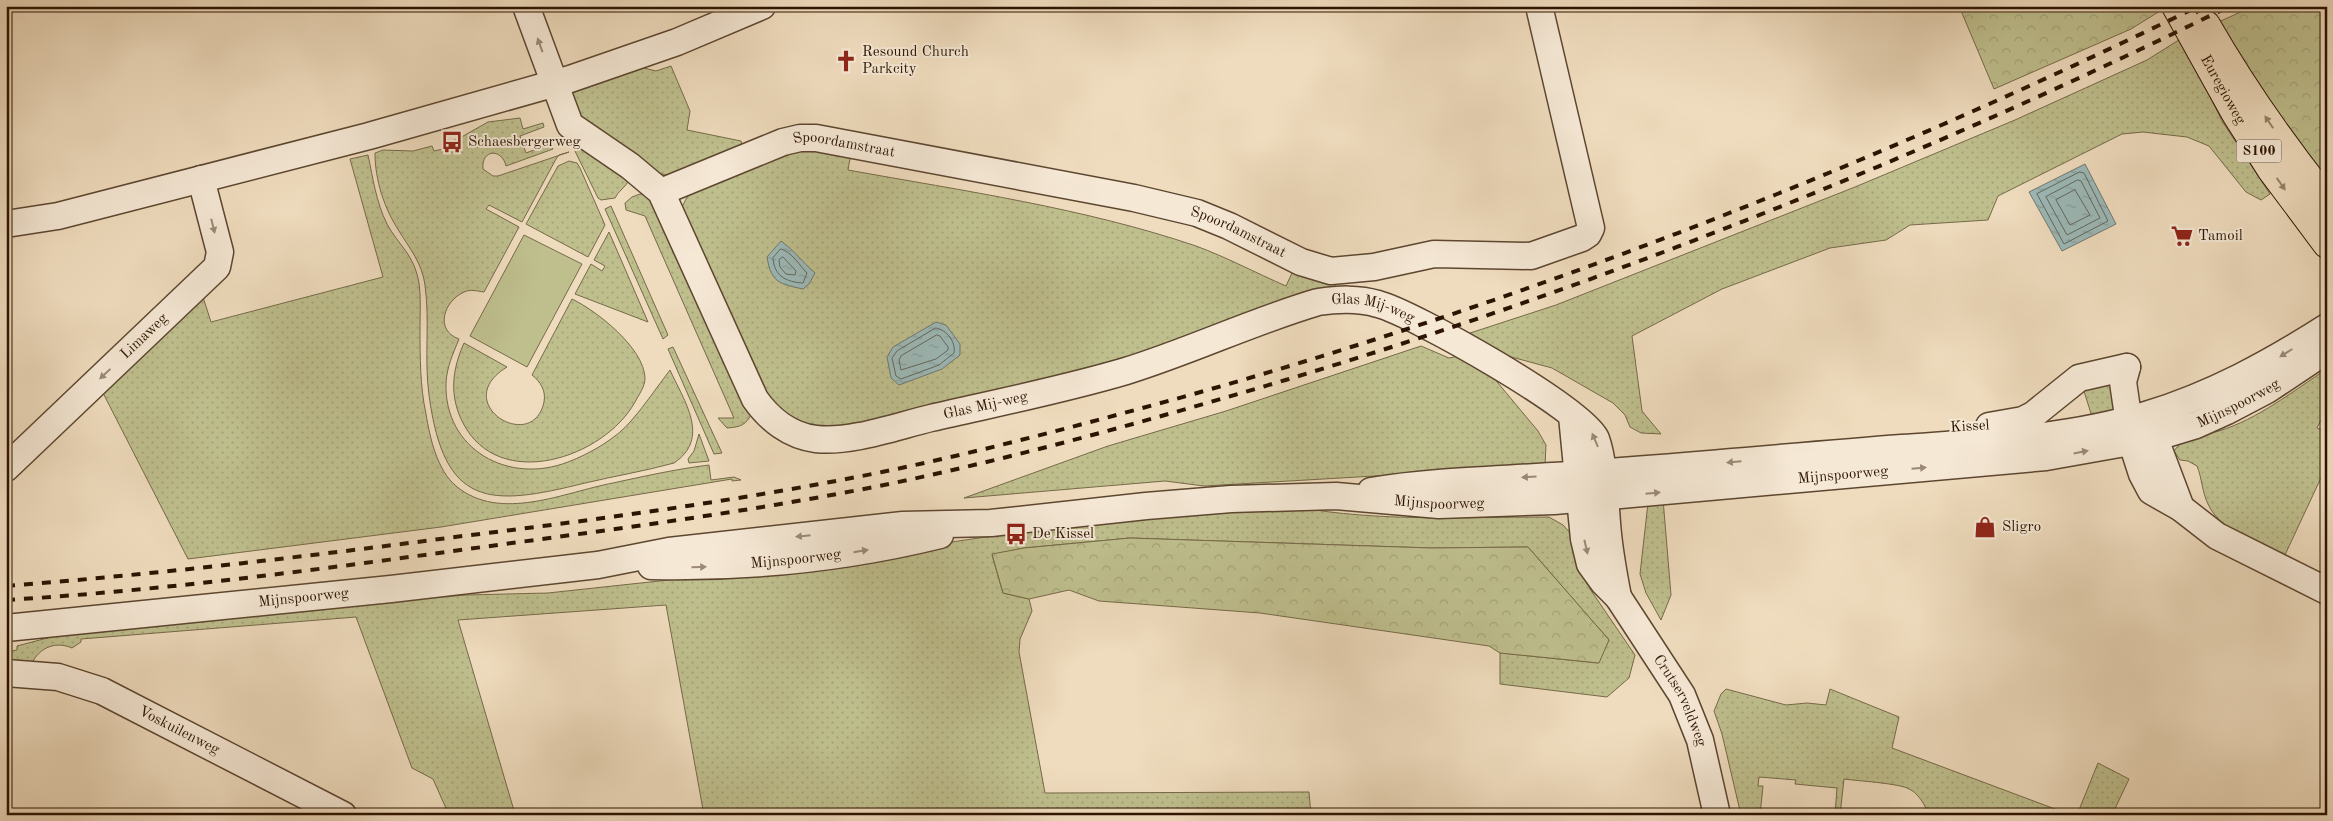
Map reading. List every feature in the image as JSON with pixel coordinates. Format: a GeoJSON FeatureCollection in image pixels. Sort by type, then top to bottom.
{"type":"FeatureCollection","features":[{"type":"Feature","properties":{"kind":"main road","name":"Euregioweg"},"geometry":{"type":"LineString","coordinates":[[2176,6],[2236,114],[2271,170],[2327,244]]}},
{"type":"Feature","properties":{"kind":"main road","name":"Euregioweg"},"geometry":{"type":"LineString","coordinates":[[2196,6],[2236,73],[2324,201]]}},
{"type":"Feature","properties":{"kind":"street","name":"Glas Mij-weg"},"geometry":{"type":"LineString","coordinates":[[526,6],[570,125],[636,171],[660,192],[755,399],[771,418],[806,437],[827,439],[851,437],[1078,384],[1127,370],[1307,305],[1344,299],[1359,299],[1410,315],[1498,366],[1589,429],[1596,439],[1591,486]]}},
{"type":"Feature","properties":{"kind":"street"},"geometry":{"type":"LineString","coordinates":[[6,224],[58,216],[369,136],[554,83],[677,42],[762,6]]}},
{"type":"Feature","properties":{"kind":"street","name":"Spoordamstraat"},"geometry":{"type":"LineString","coordinates":[[660,192],[783,142],[800,138],[816,138],[1134,198],[1197,213],[1229,226],[1301,262],[1331,271],[1374,267],[1434,254],[1531,256],[1582,238],[1590,232],[1591,228],[1539,6]]}},
{"type":"Feature","properties":{"kind":"street","name":"Limaweg"},"geometry":{"type":"LineString","coordinates":[[6,468],[217,267],[220,252],[201,179]]}},
{"type":"Feature","properties":{"kind":"street","name":"Mijnspoorweg"},"geometry":{"type":"LineString","coordinates":[[6,628],[391,589],[598,565],[701,568],[778,561],[904,544],[991,523],[1146,506],[1231,499],[1336,496],[1412,484],[1591,486],[2046,457],[2140,429],[2247,375],[2327,327]]}},
{"type":"Feature","properties":{"kind":"street","name":"Mijnspoorweg"},"geometry":{"type":"LineString","coordinates":[[2140,429],[2196,424],[2242,404],[2292,375],[2327,350]]}},
{"type":"Feature","properties":{"kind":"street","name":"Kissel"},"geometry":{"type":"LineString","coordinates":[[1797,441],[2013,424],[2034,415],[2079,378],[2127,366],[2123,382],[2140,429],[2181,508],[2217,536],[2327,592]]}},
{"type":"Feature","properties":{"kind":"street","name":"Crutserveldweg"},"geometry":{"type":"LineString","coordinates":[[1591,486],[1618,597],[1686,703],[1700,740],[1717,815]]}},
{"type":"Feature","properties":{"kind":"street","name":"Voskuilenweg"},"geometry":{"type":"LineString","coordinates":[[6,673],[58,677],[102,691],[343,815]]}},
{"type":"Feature","properties":{"kind":"green space"},"geometry":{"type":"Polygon","coordinates":[[[1959,6],[2168,6],[2131,29],[1994,89],[1959,6]]]}},
{"type":"Feature","properties":{"kind":"green space"},"geometry":{"type":"Polygon","coordinates":[[[2254,6],[2327,6],[2327,185],[2214,24],[2254,6]]]}},
{"type":"Feature","properties":{"kind":"green space"},"geometry":{"type":"Polygon","coordinates":[[[2182,38],[2222,121],[2270,194],[2261,200],[2246,192],[2209,146],[2187,137],[2143,132],[2122,134],[1998,196],[1988,220],[1910,225],[1886,240],[1830,248],[1722,289],[1632,336],[1642,411],[1661,434],[1641,433],[1630,427],[1625,415],[1613,403],[1552,368],[1504,355],[1464,335],[1556,305],[1855,187],[2015,120],[2147,60],[2182,38]]]}},
{"type":"Feature","properties":{"kind":"green space"},"geometry":{"type":"Polygon","coordinates":[[[671,66],[690,111],[687,130],[741,141],[742,145],[696,168],[668,175],[659,173],[635,159],[573,111],[572,93],[644,68],[656,71],[671,66]]]}},
{"type":"Feature","properties":{"kind":"green space"},"geometry":{"type":"Polygon","coordinates":[[[520,118],[523,129],[543,123],[544,127],[520,136],[526,153],[550,144],[553,149],[506,166],[500,156],[492,153],[485,158],[483,169],[493,176],[498,176],[559,156],[522,222],[489,205],[486,209],[519,227],[484,292],[472,290],[464,292],[457,296],[447,308],[444,323],[446,329],[451,335],[459,339],[449,366],[446,383],[448,407],[456,427],[468,444],[484,456],[503,465],[524,469],[546,468],[585,455],[618,434],[636,415],[670,370],[687,406],[693,431],[691,442],[685,453],[674,463],[551,491],[522,495],[497,495],[477,490],[460,479],[446,460],[436,432],[429,395],[425,285],[415,256],[394,222],[385,203],[375,163],[375,153],[383,150],[413,151],[432,146],[434,151],[443,149],[442,144],[458,139],[488,122],[520,118]]]}},
{"type":"Feature","properties":{"kind":"green space"},"geometry":{"type":"Polygon","coordinates":[[[573,137],[629,180],[615,198],[601,200],[598,198],[572,145],[573,137]]]}},
{"type":"Feature","properties":{"kind":"green space"},"geometry":{"type":"Polygon","coordinates":[[[813,146],[851,153],[848,170],[980,193],[1111,221],[1196,246],[1286,286],[1292,273],[1333,283],[1341,292],[1125,362],[862,426],[815,431],[771,407],[682,207],[688,195],[712,182],[813,146]]]}},
{"type":"Feature","properties":{"kind":"green space"},"geometry":{"type":"Polygon","coordinates":[[[368,155],[375,190],[383,216],[410,257],[417,273],[420,294],[421,382],[424,403],[435,453],[449,479],[456,486],[473,497],[492,502],[512,504],[554,498],[594,487],[709,465],[711,480],[734,477],[741,480],[732,481],[732,479],[441,527],[188,559],[102,391],[203,297],[211,322],[383,277],[350,159],[368,155]]]}},
{"type":"Feature","properties":{"kind":"green space"},"geometry":{"type":"Polygon","coordinates":[[[569,161],[577,163],[580,168],[605,225],[588,257],[526,224],[558,166],[569,161]]]}},
{"type":"Feature","properties":{"kind":"green space"},"geometry":{"type":"Polygon","coordinates":[[[640,194],[649,196],[752,413],[745,423],[739,426],[727,428],[718,418],[734,418],[645,216],[626,210],[625,203],[632,197],[640,194]]]}},
{"type":"Feature","properties":{"kind":"green space"},"geometry":{"type":"Polygon","coordinates":[[[611,206],[668,335],[663,339],[605,209],[611,206]]]}},
{"type":"Feature","properties":{"kind":"green space"},"geometry":{"type":"Polygon","coordinates":[[[609,232],[648,322],[575,294],[591,264],[602,271],[605,266],[594,260],[609,232]]]}},
{"type":"Feature","properties":{"kind":"green space"},"geometry":{"type":"Polygon","coordinates":[[[524,235],[582,264],[527,367],[470,336],[524,235]]]}},
{"type":"Feature","properties":{"kind":"green space"},"geometry":{"type":"Polygon","coordinates":[[[572,299],[606,321],[628,343],[643,366],[645,381],[643,387],[635,402],[620,422],[600,439],[576,452],[551,460],[525,462],[501,457],[479,444],[463,423],[459,413],[454,393],[454,383],[457,363],[464,343],[507,367],[491,381],[486,395],[490,408],[499,418],[512,424],[525,424],[537,417],[544,402],[542,387],[532,375],[572,299]]]}},
{"type":"Feature","properties":{"kind":"green space"},"geometry":{"type":"Polygon","coordinates":[[[1421,346],[1449,358],[1459,356],[1488,371],[1538,431],[1546,445],[1545,466],[1204,486],[1165,481],[964,498],[1108,446],[1226,411],[1421,346]]]}},
{"type":"Feature","properties":{"kind":"green space"},"geometry":{"type":"Polygon","coordinates":[[[673,347],[722,453],[714,454],[668,349],[673,347]]]}},
{"type":"Feature","properties":{"kind":"green space"},"geometry":{"type":"Polygon","coordinates":[[[2327,369],[2327,408],[2317,428],[2327,432],[2327,465],[2284,557],[2241,536],[2222,522],[2208,504],[2197,466],[2188,461],[2180,460],[2174,451],[2188,439],[2219,431],[2248,419],[2275,404],[2327,369]]]}},
{"type":"Feature","properties":{"kind":"green space"},"geometry":{"type":"Polygon","coordinates":[[[2114,382],[2114,408],[2111,412],[2093,420],[2083,388],[2114,382]]]}},
{"type":"Feature","properties":{"kind":"green space"},"geometry":{"type":"Polygon","coordinates":[[[699,434],[709,461],[689,463],[688,459],[694,451],[699,434]]]}},
{"type":"Feature","properties":{"kind":"green space"},"geometry":{"type":"Polygon","coordinates":[[[1663,499],[1671,595],[1661,620],[1646,593],[1640,574],[1648,503],[1663,499]]]}},
{"type":"Feature","properties":{"kind":"green space"},"geometry":{"type":"Polygon","coordinates":[[[1297,507],[1328,512],[1391,517],[1549,517],[1563,525],[1573,536],[1583,560],[1590,589],[1635,655],[1629,678],[1607,697],[1500,684],[1500,653],[1598,663],[1609,640],[1528,547],[1431,548],[1130,538],[1024,548],[992,555],[1003,593],[1029,599],[1032,611],[1020,639],[1019,652],[1045,793],[1309,792],[1311,815],[704,815],[666,605],[458,620],[515,814],[449,815],[433,779],[412,768],[356,617],[81,639],[81,642],[72,648],[54,645],[44,649],[35,657],[32,663],[6,664],[6,652],[17,650],[17,646],[55,636],[402,600],[466,595],[548,593],[761,570],[1081,523],[1297,507]]]}},
{"type":"Feature","properties":{"kind":"green space"},"geometry":{"type":"Polygon","coordinates":[[[1130,538],[1431,548],[1528,547],[1609,640],[1599,663],[1500,653],[1489,646],[1260,613],[1099,601],[1069,590],[1029,599],[1003,593],[992,554],[1024,548],[1130,538]]]}},
{"type":"Feature","properties":{"kind":"green space"},"geometry":{"type":"Polygon","coordinates":[[[1726,689],[1786,705],[1807,703],[1826,705],[1830,689],[1899,717],[1892,748],[2071,815],[1929,815],[1918,796],[1907,788],[1885,783],[1844,779],[1840,815],[1835,815],[1837,788],[1795,784],[1796,780],[1759,777],[1758,786],[1763,786],[1760,815],[1741,815],[1722,734],[1714,711],[1721,694],[1726,689]]]}},
{"type":"Feature","properties":{"kind":"green space"},"geometry":{"type":"Polygon","coordinates":[[[2098,763],[2129,779],[2112,815],[2077,815],[2098,763]]]}},
{"type":"Feature","properties":{"kind":"water"},"geometry":{"type":"Polygon","coordinates":[[[2085,164],[2116,224],[2062,251],[2029,192],[2085,164]]]}},
{"type":"Feature","properties":{"kind":"water"},"geometry":{"type":"Polygon","coordinates":[[[781,241],[815,273],[809,284],[803,289],[783,284],[771,272],[767,257],[781,241]]]}},
{"type":"Feature","properties":{"kind":"water"},"geometry":{"type":"Polygon","coordinates":[[[936,322],[946,325],[960,344],[960,355],[942,369],[899,385],[891,378],[887,357],[893,347],[936,322]]]}},
{"type":"Feature","properties":{"kind":"railway"},"geometry":{"type":"LineString","coordinates":[[6,586],[121,576],[292,557],[673,508],[830,482],[919,464],[1172,400],[1304,362],[1435,320],[1566,275],[1695,227],[1949,122],[2199,6]]}},
{"type":"Feature","properties":{"kind":"railway"},"geometry":{"type":"LineString","coordinates":[[6,600],[117,592],[282,574],[720,514],[884,485],[975,465],[1110,430],[1245,392],[1372,353],[1497,312],[1622,267],[1868,171],[2111,63],[2230,6]]}},
{"type":"Feature","properties":{"kind":"place","name":"Resound Church Parkcity"},"geometry":{"type":"Point","coordinates":[846,61]}},
{"type":"Feature","properties":{"kind":"place","name":"Schaesbergerweg"},"geometry":{"type":"Point","coordinates":[452,142]}},
{"type":"Feature","properties":{"kind":"place","name":"Tamoil"},"geometry":{"type":"Point","coordinates":[2182,236]}},
{"type":"Feature","properties":{"kind":"place","name":"Sligro"},"geometry":{"type":"Point","coordinates":[1985,527]}},
{"type":"Feature","properties":{"kind":"place","name":"De Kissel"},"geometry":{"type":"Point","coordinates":[1016,534]}}]}
